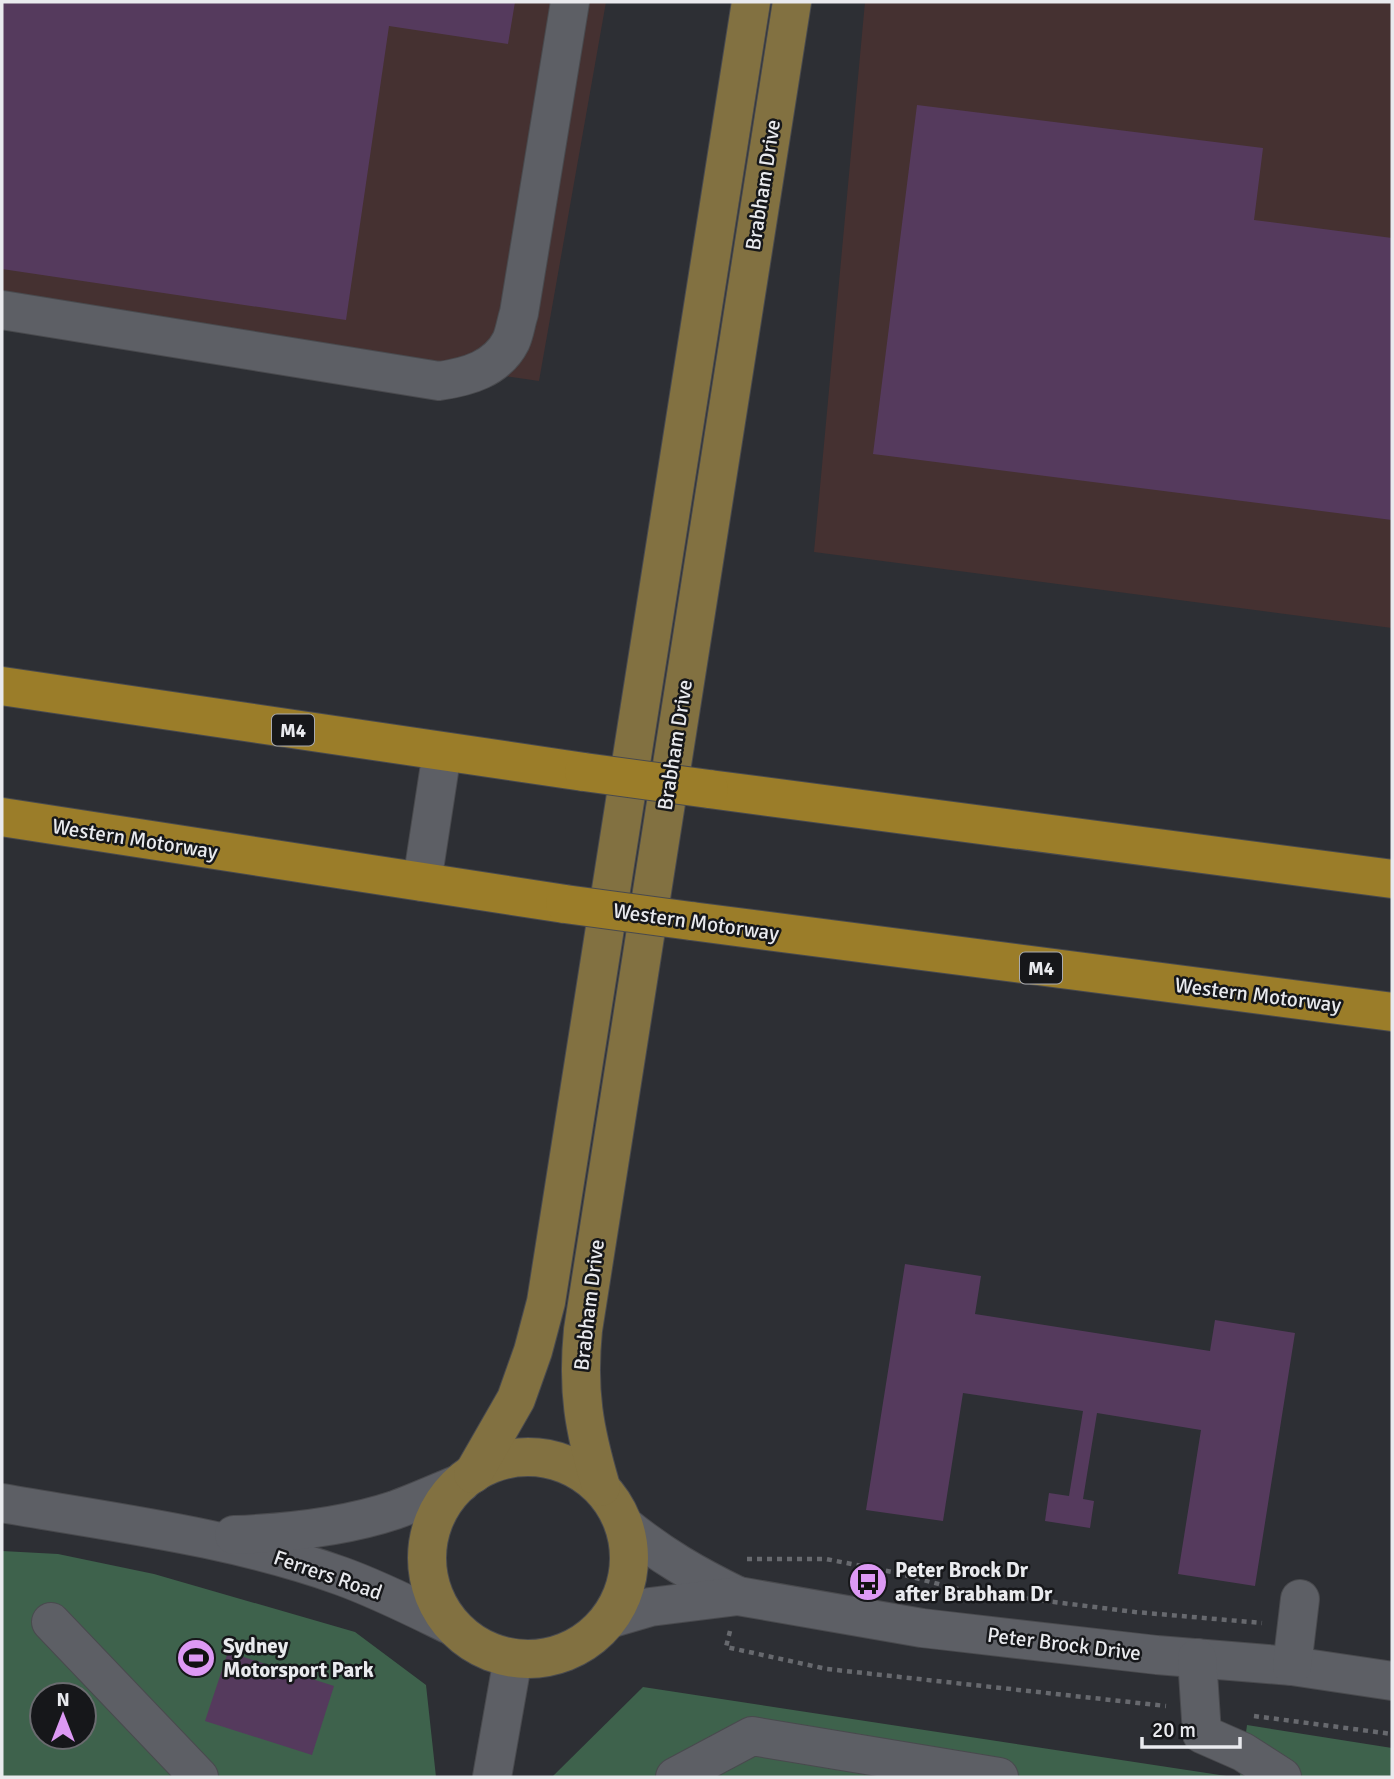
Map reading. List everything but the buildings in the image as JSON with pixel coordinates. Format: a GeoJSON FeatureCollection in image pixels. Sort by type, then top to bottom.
{"type":"FeatureCollection","features":[{"type":"Feature","properties":{"kind":"highway","name":"M4"},"geometry":{"type":"LineString","coordinates":[[2,686],[584,772],[1392,879]]}},
{"type":"Feature","properties":{"kind":"highway","name":"Western Motorway"},"geometry":{"type":"LineString","coordinates":[[2,817],[565,904],[1392,1012]]}},
{"type":"Feature","properties":{"kind":"main road","name":"Brabham Drive"},"geometry":{"type":"LineString","coordinates":[[467,1478],[516,1399],[546,1302],[751,2]]}},
{"type":"Feature","properties":{"kind":"main road","name":"Brabham Drive"},"geometry":{"type":"LineString","coordinates":[[601,1487],[582,1411],[580,1369],[583,1330],[792,2]]}},
{"type":"Feature","properties":{"kind":"main road"},"geometry":{"type":"LineString","coordinates":[[529,1457],[568,1465],[601,1487],[611,1499],[625,1526],[629,1550],[628,1574],[621,1598],[609,1619],[595,1635],[566,1651],[535,1659],[513,1658],[481,1647],[454,1627],[441,1611],[433,1593],[427,1553],[437,1515],[447,1498],[467,1478],[500,1462],[529,1457]]}},
{"type":"Feature","properties":{"kind":"street"},"geometry":{"type":"LineString","coordinates":[[2,310],[439,381],[461,378],[484,369],[510,342],[519,313],[570,2]]}},
{"type":"Feature","properties":{"kind":"street"},"geometry":{"type":"LineString","coordinates":[[422,882],[442,752]]}},
{"type":"Feature","properties":{"kind":"street","name":"Ferrers Road"},"geometry":{"type":"LineString","coordinates":[[197,1536],[284,1532],[348,1523],[395,1510],[467,1478]]}},
{"type":"Feature","properties":{"kind":"street","name":"Ferrers Road"},"geometry":{"type":"LineString","coordinates":[[2,1503],[197,1536],[292,1560],[342,1576],[454,1627]]}},
{"type":"Feature","properties":{"kind":"street","name":"Peter Brock Drive"},"geometry":{"type":"LineString","coordinates":[[625,1526],[688,1572],[738,1596],[922,1628],[1292,1667],[1392,1681]]}},
{"type":"Feature","properties":{"kind":"street","name":"Peter Brock Drive"},"geometry":{"type":"LineString","coordinates":[[609,1619],[650,1608],[738,1596]]}},
{"type":"Feature","properties":{"kind":"street"},"geometry":{"type":"LineString","coordinates":[[1292,1667],[1297,1613]]}},
{"type":"Feature","properties":{"kind":"street"},"geometry":{"type":"LineString","coordinates":[[51,1622],[199,1777]]}},
{"type":"Feature","properties":{"kind":"street"},"geometry":{"type":"LineString","coordinates":[[492,1777],[513,1658]]}},
{"type":"Feature","properties":{"kind":"street"},"geometry":{"type":"LineString","coordinates":[[1197,1658],[1202,1734],[1243,1752],[1282,1777]]}},
{"type":"Feature","properties":{"kind":"street"},"geometry":{"type":"LineString","coordinates":[[676,1777],[752,1736],[999,1777]]}},
{"type":"Feature","properties":{"kind":"path"},"geometry":{"type":"LineString","coordinates":[[746,1559],[826,1559],[897,1573],[965,1591],[1135,1612],[1297,1613]]}},
{"type":"Feature","properties":{"kind":"path"},"geometry":{"type":"LineString","coordinates":[[726,1647],[827,1669],[1199,1709]]}},
{"type":"Feature","properties":{"kind":"path"},"geometry":{"type":"LineString","coordinates":[[1252,1715],[1392,1734]]}},
{"type":"Feature","properties":{"kind":"shaded area"},"geometry":{"type":"Polygon","coordinates":[[[2,2],[606,2],[539,381],[2,301],[2,2]]]}},
{"type":"Feature","properties":{"kind":"shaded area"},"geometry":{"type":"Polygon","coordinates":[[[865,2],[1392,2],[1392,628],[814,552],[865,2]]]}},
{"type":"Feature","properties":{"kind":"green space","name":"Sydney Motorsport Park"},"geometry":{"type":"Polygon","coordinates":[[[2,1551],[58,1554],[154,1574],[355,1632],[426,1685],[436,1777],[2,1777],[2,1551]]]}},
{"type":"Feature","properties":{"kind":"green space"},"geometry":{"type":"Polygon","coordinates":[[[643,1687],[1233,1777],[552,1777],[643,1687]]]}},
{"type":"Feature","properties":{"kind":"green space"},"geometry":{"type":"Polygon","coordinates":[[[1247,1725],[1392,1748],[1392,1777],[1240,1777],[1247,1725]]]}},
{"type":"Feature","properties":{"kind":"place","name":"Peter Brock Dr after Brabham Dr"},"geometry":{"type":"Point","coordinates":[868,1582]}},
{"type":"Feature","properties":{"kind":"place","name":"Sydney Motorsport Park"},"geometry":{"type":"Point","coordinates":[196,1658]}}]}
